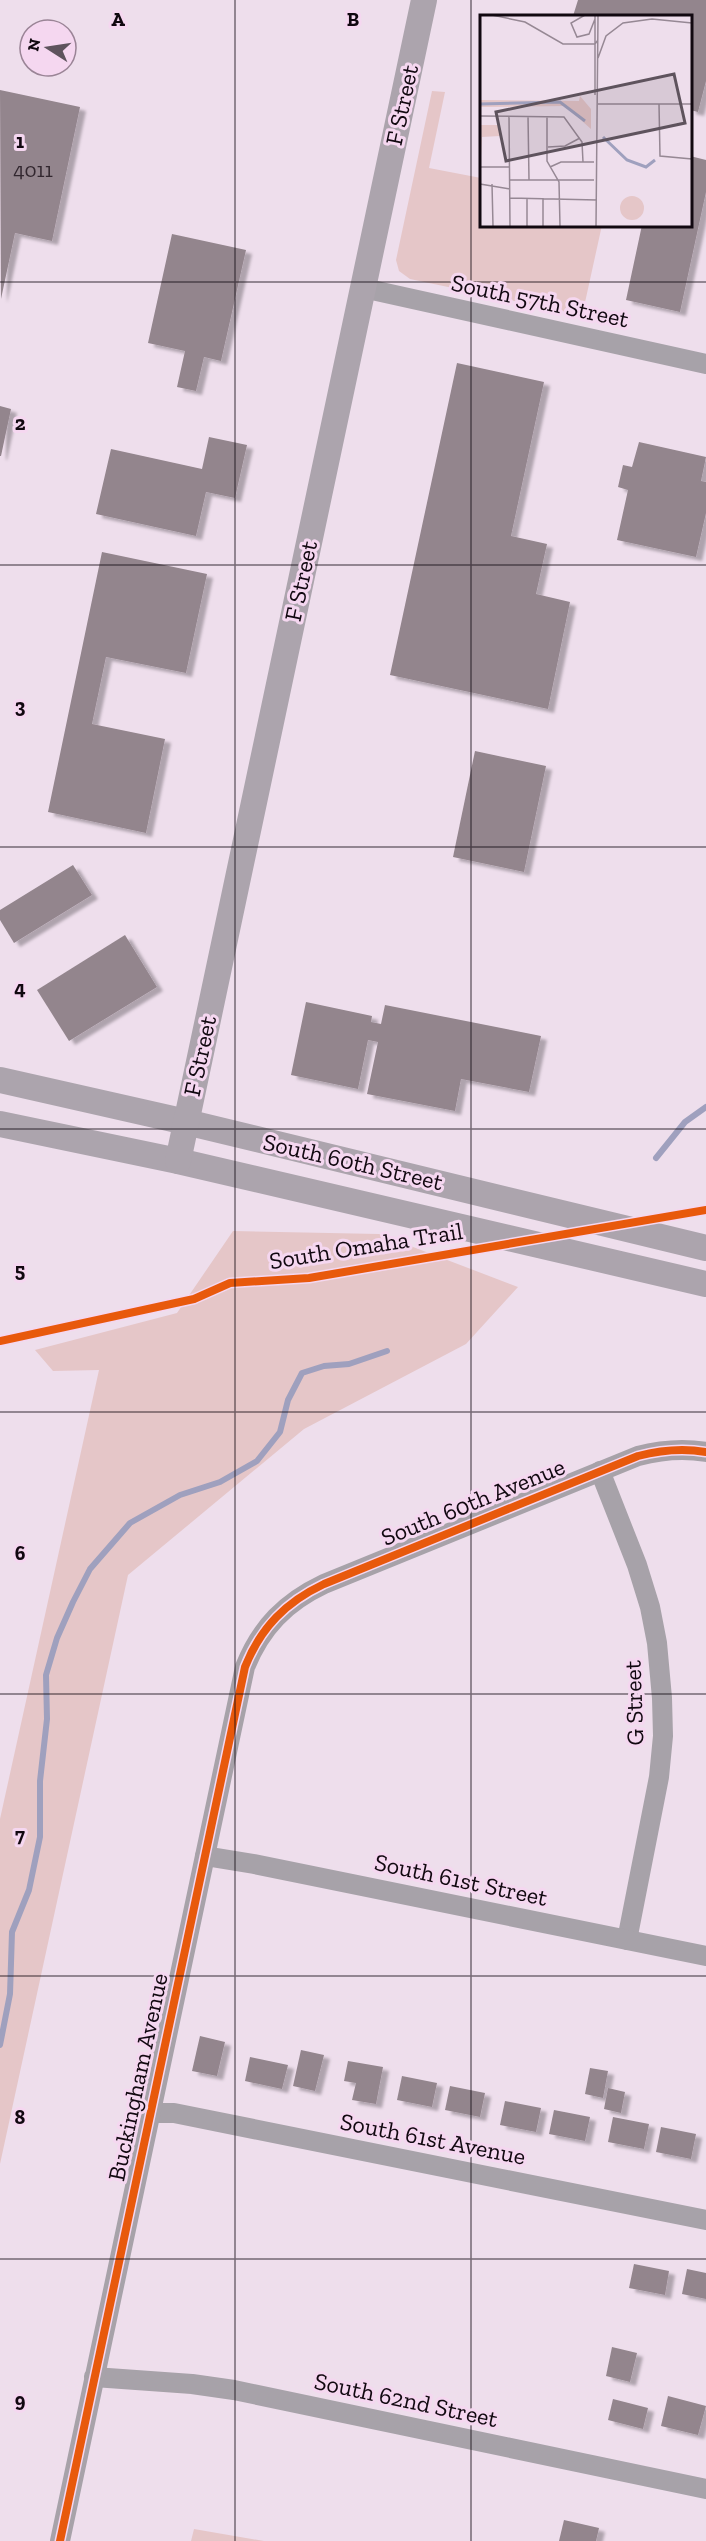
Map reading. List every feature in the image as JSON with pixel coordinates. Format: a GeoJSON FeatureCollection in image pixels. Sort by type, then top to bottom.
{"type":"FeatureCollection","features":[{"type":"Feature","properties":{"kind":"main road","name":"F Street"},"geometry":{"type":"LineString","coordinates":[[178,1161],[424,0]]}},
{"type":"Feature","properties":{"kind":"main road","name":"South 60th Street"},"geometry":{"type":"LineString","coordinates":[[0,1080],[186,1122],[706,1248]]}},
{"type":"Feature","properties":{"kind":"main road","name":"South 60th Street"},"geometry":{"type":"LineString","coordinates":[[0,1124],[178,1161],[706,1284]]}},
{"type":"Feature","properties":{"kind":"street","name":"South 57th Street"},"geometry":{"type":"LineString","coordinates":[[363,288],[706,364]]}},
{"type":"Feature","properties":{"kind":"street","name":"South 60th Avenue"},"geometry":{"type":"LineString","coordinates":[[267,1625],[296,1599],[316,1588],[638,1456],[661,1450],[706,1452]]}},
{"type":"Feature","properties":{"kind":"street","name":"G Street"},"geometry":{"type":"LineString","coordinates":[[600,1471],[637,1565],[650,1607],[657,1643],[662,1698],[663,1736],[659,1777],[627,1940]]}},
{"type":"Feature","properties":{"kind":"street","name":"Buckingham Avenue"},"geometry":{"type":"LineString","coordinates":[[60,2541],[245,1667],[267,1625]]}},
{"type":"Feature","properties":{"kind":"street","name":"South 61st Street"},"geometry":{"type":"LineString","coordinates":[[205,1856],[706,1956]]}},
{"type":"Feature","properties":{"kind":"street","name":"South 61st Avenue"},"geometry":{"type":"LineString","coordinates":[[150,2113],[174,2113],[706,2220]]}},
{"type":"Feature","properties":{"kind":"street","name":"South 62nd Street"},"geometry":{"type":"LineString","coordinates":[[94,2377],[192,2384],[234,2390],[706,2489]]}},
{"type":"Feature","properties":{"kind":"shaded area"},"geometry":{"type":"Polygon","coordinates":[[[432,91],[445,92],[429,168],[480,178],[480,226],[602,226],[581,315],[410,279],[399,271],[396,260],[432,91]]]}},
{"type":"Feature","properties":{"kind":"shaded area"},"geometry":{"type":"Polygon","coordinates":[[[233,1231],[379,1234],[518,1287],[466,1344],[304,1429],[128,1575],[0,2164],[0,1819],[99,1370],[53,1371],[35,1350],[177,1313],[233,1231]]]}},
{"type":"Feature","properties":{"kind":"shaded area"},"geometry":{"type":"Polygon","coordinates":[[[194,2529],[264,2541],[191,2541],[194,2529]]]}},
{"type":"Feature","properties":{"kind":"building"},"geometry":{"type":"Polygon","coordinates":[[[578,0],[706,0],[706,81],[698,112],[691,110],[691,15],[573,15],[578,0]]]}},
{"type":"Feature","properties":{"kind":"building"},"geometry":{"type":"Polygon","coordinates":[[[0,90],[80,107],[52,241],[15,233],[1,299],[0,90]]]}},
{"type":"Feature","properties":{"kind":"building"},"geometry":{"type":"Polygon","coordinates":[[[691,156],[706,160],[706,192],[680,312],[626,300],[642,226],[691,226],[691,156]]]}},
{"type":"Feature","properties":{"kind":"building"},"geometry":{"type":"Polygon","coordinates":[[[172,234],[246,250],[221,361],[204,357],[196,391],[177,387],[185,351],[148,343],[172,234]]]}},
{"type":"Feature","properties":{"kind":"building"},"geometry":{"type":"Polygon","coordinates":[[[457,363],[544,382],[511,536],[547,544],[536,594],[570,602],[548,709],[390,675],[457,363]]]}},
{"type":"Feature","properties":{"kind":"building"},"geometry":{"type":"Polygon","coordinates":[[[0,406],[11,409],[1,456],[0,456],[0,406]]]}},
{"type":"Feature","properties":{"kind":"building"},"geometry":{"type":"Polygon","coordinates":[[[209,437],[247,445],[235,498],[206,492],[196,536],[96,514],[111,449],[202,469],[209,437]]]}},
{"type":"Feature","properties":{"kind":"building"},"geometry":{"type":"Polygon","coordinates":[[[639,442],[706,457],[701,481],[706,482],[706,513],[696,557],[617,540],[628,490],[618,487],[623,465],[632,467],[639,442]]]}},
{"type":"Feature","properties":{"kind":"building"},"geometry":{"type":"Polygon","coordinates":[[[102,552],[207,574],[186,673],[106,657],[92,724],[165,739],[146,833],[48,812],[102,552]]]}},
{"type":"Feature","properties":{"kind":"building"},"geometry":{"type":"Polygon","coordinates":[[[475,751],[546,766],[524,872],[453,857],[475,751]]]}},
{"type":"Feature","properties":{"kind":"building"},"geometry":{"type":"Polygon","coordinates":[[[73,865],[92,895],[14,943],[0,920],[0,910],[73,865]]]}},
{"type":"Feature","properties":{"kind":"building"},"geometry":{"type":"Polygon","coordinates":[[[125,935],[157,987],[69,1041],[37,990],[125,935]]]}},
{"type":"Feature","properties":{"kind":"building"},"geometry":{"type":"Polygon","coordinates":[[[306,1002],[372,1016],[371,1022],[381,1024],[385,1005],[541,1036],[529,1092],[461,1079],[455,1111],[367,1094],[378,1042],[368,1040],[358,1089],[291,1075],[306,1002]]]}},
{"type":"Feature","properties":{"kind":"building"},"geometry":{"type":"Polygon","coordinates":[[[200,2036],[225,2042],[217,2076],[192,2071],[200,2036]]]}},
{"type":"Feature","properties":{"kind":"building"},"geometry":{"type":"Polygon","coordinates":[[[301,2050],[324,2055],[315,2091],[293,2086],[301,2050]]]}},
{"type":"Feature","properties":{"kind":"building"},"geometry":{"type":"Polygon","coordinates":[[[250,2057],[288,2065],[282,2089],[245,2081],[250,2057]]]}},
{"type":"Feature","properties":{"kind":"building"},"geometry":{"type":"Polygon","coordinates":[[[348,2061],[383,2067],[376,2104],[352,2100],[356,2083],[344,2081],[348,2061]]]}},
{"type":"Feature","properties":{"kind":"building"},"geometry":{"type":"Polygon","coordinates":[[[590,2068],[608,2071],[603,2098],[585,2094],[590,2068]]]}},
{"type":"Feature","properties":{"kind":"building"},"geometry":{"type":"Polygon","coordinates":[[[402,2076],[437,2083],[432,2107],[397,2100],[402,2076]]]}},
{"type":"Feature","properties":{"kind":"building"},"geometry":{"type":"Polygon","coordinates":[[[450,2086],[485,2093],[480,2117],[445,2110],[450,2086]]]}},
{"type":"Feature","properties":{"kind":"building"},"geometry":{"type":"Polygon","coordinates":[[[608,2088],[625,2092],[621,2113],[604,2109],[608,2088]]]}},
{"type":"Feature","properties":{"kind":"building"},"geometry":{"type":"Polygon","coordinates":[[[505,2101],[541,2108],[536,2132],[500,2125],[505,2101]]]}},
{"type":"Feature","properties":{"kind":"building"},"geometry":{"type":"Polygon","coordinates":[[[554,2110],[590,2117],[585,2141],[549,2134],[554,2110]]]}},
{"type":"Feature","properties":{"kind":"building"},"geometry":{"type":"Polygon","coordinates":[[[613,2117],[649,2124],[644,2149],[608,2142],[613,2117]]]}},
{"type":"Feature","properties":{"kind":"building"},"geometry":{"type":"Polygon","coordinates":[[[661,2127],[696,2134],[691,2159],[656,2152],[661,2127]]]}},
{"type":"Feature","properties":{"kind":"building"},"geometry":{"type":"Polygon","coordinates":[[[634,2264],[669,2271],[665,2295],[629,2288],[634,2264]]]}},
{"type":"Feature","properties":{"kind":"building"},"geometry":{"type":"Polygon","coordinates":[[[687,2269],[706,2273],[706,2299],[682,2294],[687,2269]]]}},
{"type":"Feature","properties":{"kind":"building"},"geometry":{"type":"Polygon","coordinates":[[[612,2347],[637,2353],[630,2382],[606,2376],[612,2347]]]}},
{"type":"Feature","properties":{"kind":"building"},"geometry":{"type":"Polygon","coordinates":[[[668,2396],[706,2406],[698,2435],[661,2426],[668,2396]]]}},
{"type":"Feature","properties":{"kind":"building"},"geometry":{"type":"Polygon","coordinates":[[[613,2399],[648,2408],[643,2429],[608,2420],[613,2399]]]}},
{"type":"Feature","properties":{"kind":"building"},"geometry":{"type":"Polygon","coordinates":[[[564,2520],[599,2528],[596,2541],[559,2541],[564,2520]]]}},
{"type":"Feature","properties":{"kind":"waterway"},"geometry":{"type":"LineString","coordinates":[[656,1158],[685,1122],[706,1107]]}},
{"type":"Feature","properties":{"kind":"waterway"},"geometry":{"type":"LineString","coordinates":[[0,2045],[10,1994],[12,1932],[29,1890],[40,1837],[40,1781],[47,1719],[46,1675],[57,1638],[90,1569],[130,1523],[180,1495],[220,1482],[257,1461],[280,1432],[288,1400],[302,1373],[324,1366],[349,1364],[387,1351]]}},
{"type":"Feature","properties":{"kind":"cycle path","name":"South Omaha Trail"},"geometry":{"type":"LineString","coordinates":[[0,1341],[194,1299],[230,1283],[309,1278],[706,1210]]}},
{"type":"Feature","properties":{"kind":"cycle path"},"geometry":{"type":"LineString","coordinates":[[60,2541],[245,1667],[251,1653],[276,1617],[298,1599],[324,1584],[638,1456],[672,1450],[706,1452]]}}]}
